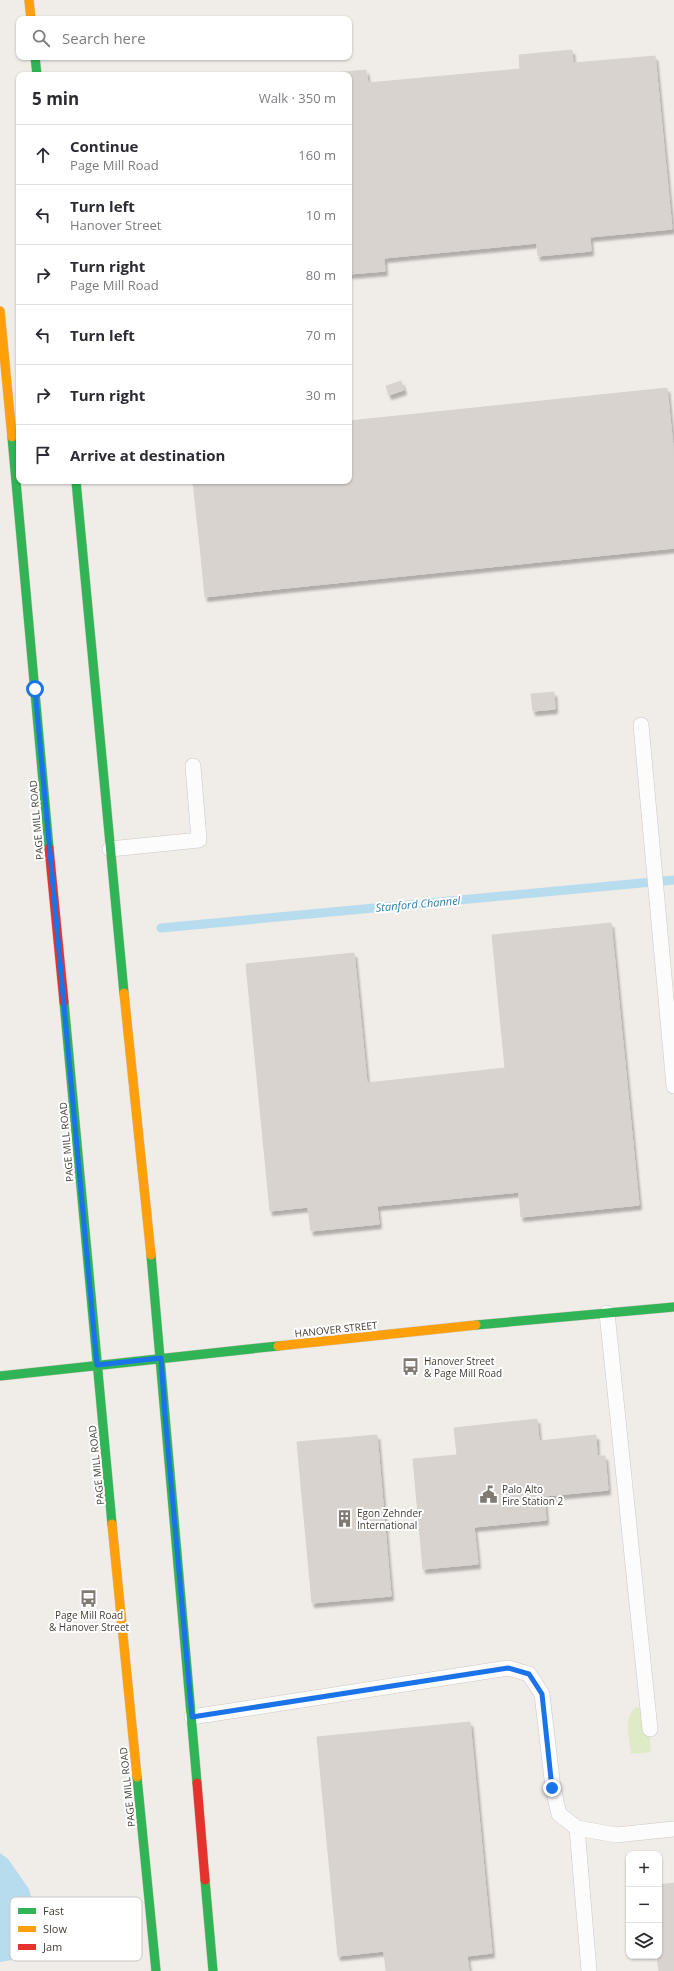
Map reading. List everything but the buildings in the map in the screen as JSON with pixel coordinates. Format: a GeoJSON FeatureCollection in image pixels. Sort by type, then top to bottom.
{"type":"FeatureCollection","features":[{"type":"Feature","properties":{"kind":"main road"},"geometry":{"type":"LineString","coordinates":[[29,0],[31,16]]}},
{"type":"Feature","properties":{"kind":"main road"},"geometry":{"type":"LineString","coordinates":[[35,60],[37,72]]}},
{"type":"Feature","properties":{"kind":"main road","name":"PAGE MILL ROAD"},"geometry":{"type":"LineString","coordinates":[[0,311],[97,1365],[156,1971]]}},
{"type":"Feature","properties":{"kind":"main road"},"geometry":{"type":"LineString","coordinates":[[76,484],[110,849],[161,1358],[165,1422],[192,1717],[213,1971]]}},
{"type":"Feature","properties":{"kind":"main road","name":"HANOVER STREET"},"geometry":{"type":"LineString","coordinates":[[0,1376],[161,1358],[674,1307]]}},
{"type":"Feature","properties":{"kind":"lane"},"geometry":{"type":"LineString","coordinates":[[641,725],[674,1086]]}},
{"type":"Feature","properties":{"kind":"lane"},"geometry":{"type":"LineString","coordinates":[[110,849],[200,840],[193,766]]}},
{"type":"Feature","properties":{"kind":"lane"},"geometry":{"type":"LineString","coordinates":[[606,1313],[650,1729]]}},
{"type":"Feature","properties":{"kind":"lane"},"geometry":{"type":"LineString","coordinates":[[192,1717],[508,1668],[529,1674],[542,1694],[552,1788],[559,1814],[577,1828],[616,1835],[674,1829]]}},
{"type":"Feature","properties":{"kind":"lane"},"geometry":{"type":"LineString","coordinates":[[577,1828],[589,1971]]}},
{"type":"Feature","properties":{"kind":"green space"},"geometry":{"type":"Polygon","coordinates":[[[637,1707],[646,1714],[648,1720],[651,1752],[631,1754],[628,1722],[632,1711],[637,1707]]]}},
{"type":"Feature","properties":{"kind":"water"},"geometry":{"type":"Polygon","coordinates":[[[0,1853],[8,1859],[29,1889],[31,1897],[10,1897],[10,1960],[0,1962],[0,1853]]]}},
{"type":"Feature","properties":{"kind":"waterway","name":"Stanford Channel"},"geometry":{"type":"LineString","coordinates":[[161,928],[674,880]]}},
{"type":"Feature","properties":{"kind":"traffic: fast"},"geometry":{"type":"LineString","coordinates":[[35,60],[37,72]]}},
{"type":"Feature","properties":{"kind":"traffic: fast"},"geometry":{"type":"LineString","coordinates":[[12,437],[16,481]]}},
{"type":"Feature","properties":{"kind":"traffic: fast"},"geometry":{"type":"LineString","coordinates":[[16,484],[49,848]]}},
{"type":"Feature","properties":{"kind":"traffic: fast"},"geometry":{"type":"LineString","coordinates":[[76,484],[124,993]]}},
{"type":"Feature","properties":{"kind":"traffic: fast"},"geometry":{"type":"LineString","coordinates":[[64,1002],[112,1524]]}},
{"type":"Feature","properties":{"kind":"traffic: fast"},"geometry":{"type":"LineString","coordinates":[[151,1255],[197,1783]]}},
{"type":"Feature","properties":{"kind":"traffic: fast"},"geometry":{"type":"LineString","coordinates":[[476,1325],[674,1307]]}},
{"type":"Feature","properties":{"kind":"traffic: fast"},"geometry":{"type":"LineString","coordinates":[[0,1376],[278,1346]]}},
{"type":"Feature","properties":{"kind":"traffic: fast"},"geometry":{"type":"LineString","coordinates":[[137,1777],[156,1971]]}},
{"type":"Feature","properties":{"kind":"traffic: fast"},"geometry":{"type":"LineString","coordinates":[[205,1880],[213,1971]]}},
{"type":"Feature","properties":{"kind":"traffic: slow"},"geometry":{"type":"LineString","coordinates":[[29,0],[31,16]]}},
{"type":"Feature","properties":{"kind":"traffic: slow"},"geometry":{"type":"LineString","coordinates":[[0,311],[12,437]]}},
{"type":"Feature","properties":{"kind":"traffic: slow"},"geometry":{"type":"LineString","coordinates":[[124,993],[151,1255]]}},
{"type":"Feature","properties":{"kind":"traffic: slow"},"geometry":{"type":"LineString","coordinates":[[278,1346],[476,1325]]}},
{"type":"Feature","properties":{"kind":"traffic: slow"},"geometry":{"type":"LineString","coordinates":[[112,1524],[137,1777]]}},
{"type":"Feature","properties":{"kind":"traffic: jam"},"geometry":{"type":"LineString","coordinates":[[49,848],[64,1002]]}},
{"type":"Feature","properties":{"kind":"traffic: jam"},"geometry":{"type":"LineString","coordinates":[[197,1783],[205,1880]]}},
{"type":"Feature","properties":{"kind":"place","name":"Hanover Street & Page Mill Road"},"geometry":{"type":"Point","coordinates":[411,1367]}},
{"type":"Feature","properties":{"kind":"place","name":"Palo Alto Fire Station 2"},"geometry":{"type":"Point","coordinates":[489,1495]}},
{"type":"Feature","properties":{"kind":"place","name":"Egon Zehnder International"},"geometry":{"type":"Point","coordinates":[344,1519]}},
{"type":"Feature","properties":{"kind":"place","name":"Page Mill Road & Hanover Street"},"geometry":{"type":"Point","coordinates":[89,1598]}},
{"type":"Feature","properties":{"kind":"route"},"geometry":{"type":"LineString","coordinates":[[35,689],[97,1365],[161,1358],[192,1717],[241,1708],[508,1668],[529,1674],[542,1694],[552,1788]]}}]}
